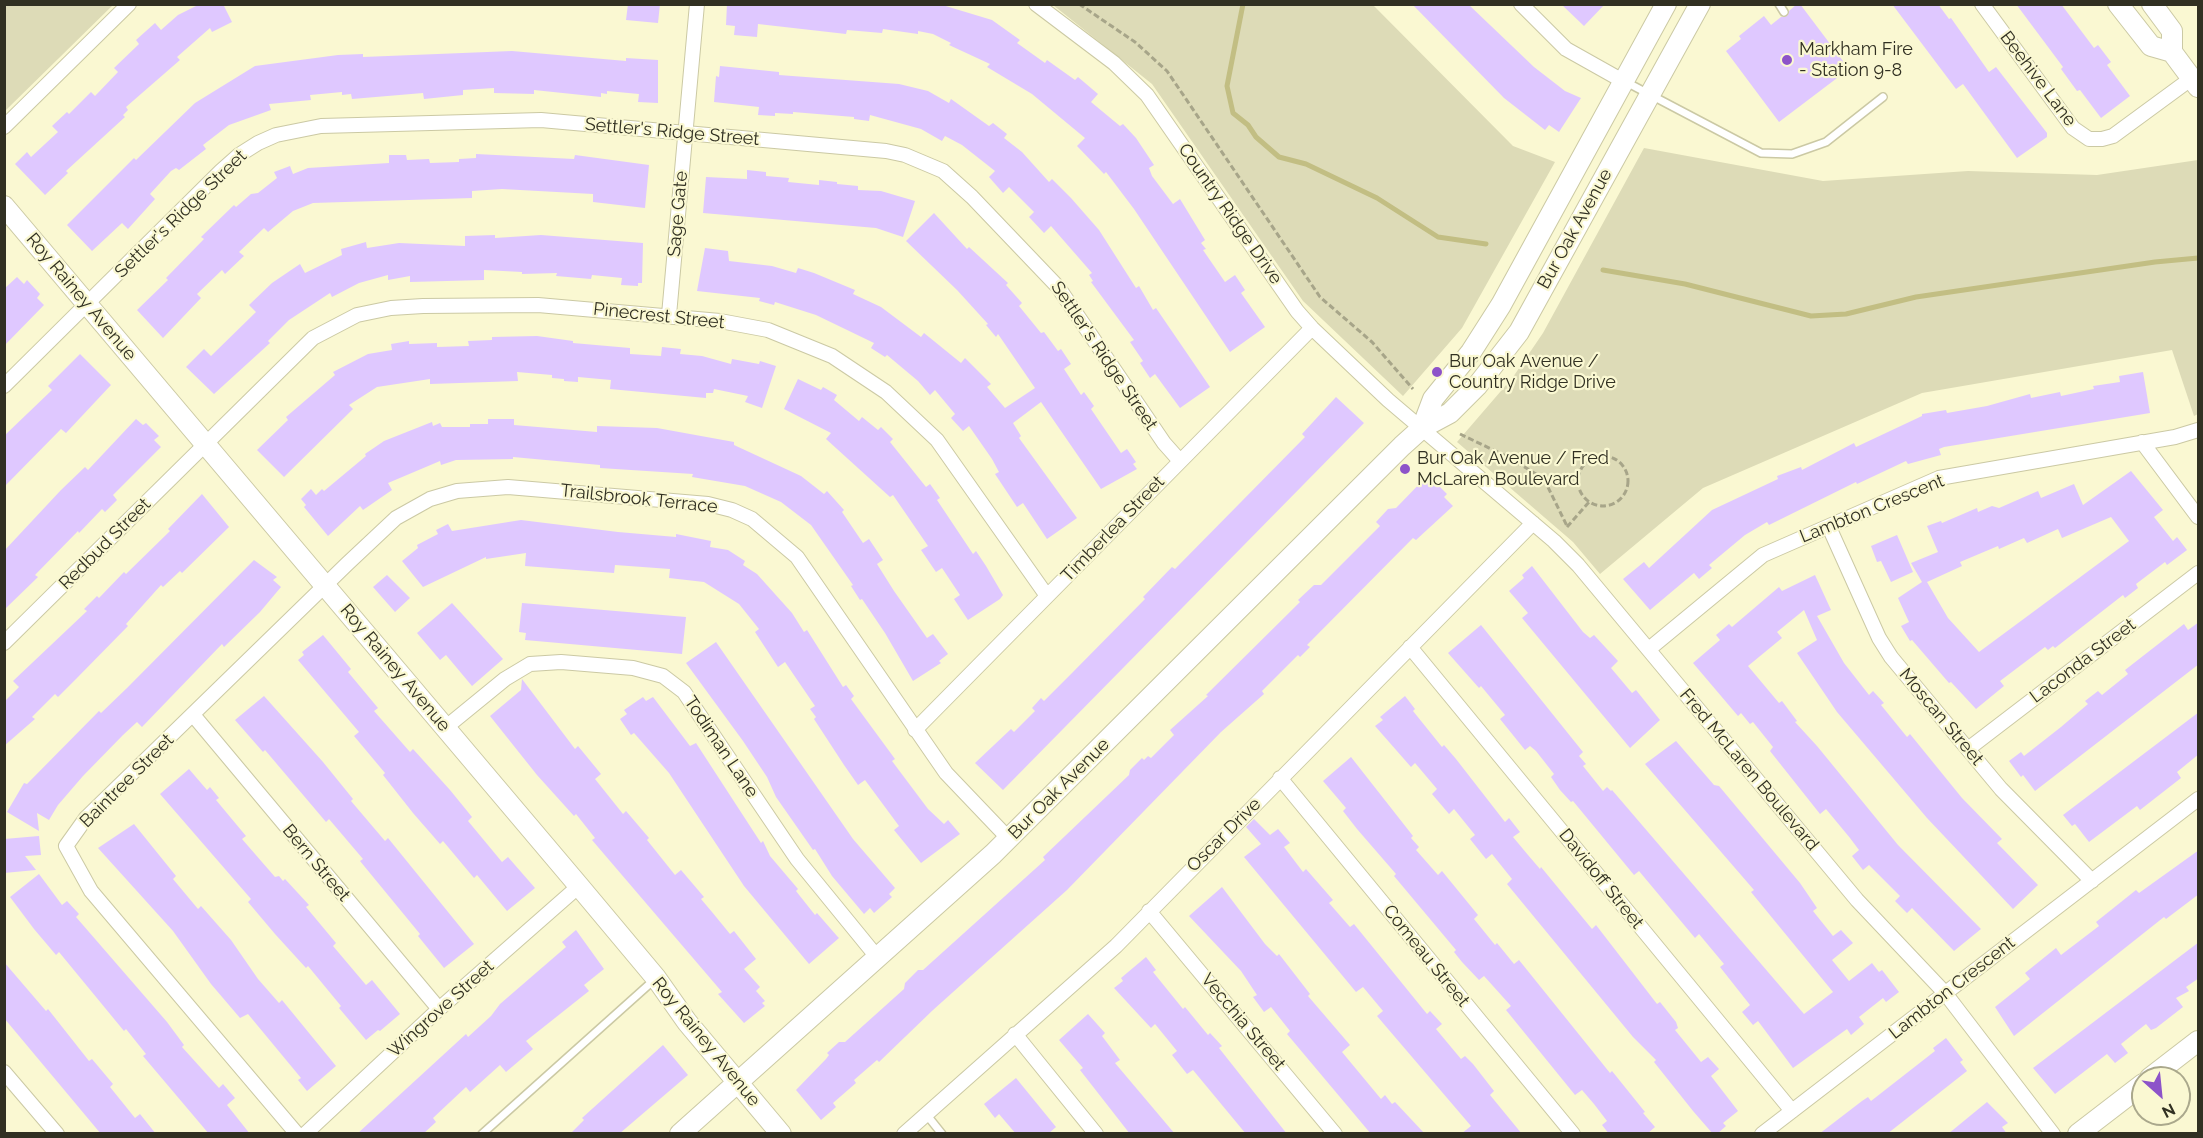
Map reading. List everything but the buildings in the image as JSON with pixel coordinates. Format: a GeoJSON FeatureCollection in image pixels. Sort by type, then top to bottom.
{"type":"FeatureCollection","features":[{"type":"Feature","properties":{"kind":"street"},"geometry":{"type":"LineString","coordinates":[[4,127],[129,4]]}},
{"type":"Feature","properties":{"kind":"street","name":"Sage Gate"},"geometry":{"type":"LineString","coordinates":[[669,315],[697,4]]}},
{"type":"Feature","properties":{"kind":"street","name":"Country Ridge Drive"},"geometry":{"type":"LineString","coordinates":[[1036,4],[1114,63],[1148,95],[1297,311],[1312,328],[1422,428]]}},
{"type":"Feature","properties":{"kind":"street"},"geometry":{"type":"LineString","coordinates":[[1521,4],[1566,50],[1623,81]]}},
{"type":"Feature","properties":{"kind":"street","name":"Bur Oak Avenue"},"geometry":{"type":"LineString","coordinates":[[1422,428],[1433,399],[1486,330],[1666,4]]}},
{"type":"Feature","properties":{"kind":"street","name":"Bur Oak Avenue"},"geometry":{"type":"LineString","coordinates":[[680,1134],[1009,839],[1422,428],[1450,413],[1507,349],[1700,4]]}},
{"type":"Feature","properties":{"kind":"street","name":"Beehive Lane"},"geometry":{"type":"LineString","coordinates":[[1982,4],[2073,128],[2089,139],[2102,140],[2113,136],[2195,82]]}},
{"type":"Feature","properties":{"kind":"street"},"geometry":{"type":"LineString","coordinates":[[2118,4],[2151,46],[2172,52],[2195,82]]}},
{"type":"Feature","properties":{"kind":"street"},"geometry":{"type":"LineString","coordinates":[[2152,4],[2172,32],[2172,52]]}},
{"type":"Feature","properties":{"kind":"street","name":"Settler's Ridge Street"},"geometry":{"type":"LineString","coordinates":[[4,386],[239,155],[276,135],[321,126],[521,120],[886,151],[905,155],[944,171],[1053,280],[1164,443],[1180,460]]}},
{"type":"Feature","properties":{"kind":"street","name":"Roy Rainey Avenue"},"geometry":{"type":"LineString","coordinates":[[4,206],[579,886],[656,978],[687,1022],[781,1134]]}},
{"type":"Feature","properties":{"kind":"street","name":"Pinecrest Street"},"geometry":{"type":"LineString","coordinates":[[206,445],[314,338],[357,315],[392,308],[423,306],[537,305],[669,315],[768,330],[831,356],[886,392],[937,440],[1047,596]]}},
{"type":"Feature","properties":{"kind":"street","name":"Timberlea Street"},"geometry":{"type":"LineString","coordinates":[[915,730],[1312,328]]}},
{"type":"Feature","properties":{"kind":"street","name":"Fred McLaren Boulevard"},"geometry":{"type":"LineString","coordinates":[[1422,428],[1533,523],[1578,565],[1857,900],[1945,993],[2053,1134]]}},
{"type":"Feature","properties":{"kind":"street","name":"Lambton Crescent"},"geometry":{"type":"LineString","coordinates":[[1649,649],[1754,561],[1774,549],[1939,478],[2199,430]]}},
{"type":"Feature","properties":{"kind":"street"},"geometry":{"type":"LineString","coordinates":[[2142,442],[2199,517]]}},
{"type":"Feature","properties":{"kind":"street","name":"Redbud Street"},"geometry":{"type":"LineString","coordinates":[[4,643],[206,445]]}},
{"type":"Feature","properties":{"kind":"street","name":"Trailsbrook Terrace"},"geometry":{"type":"LineString","coordinates":[[324,586],[396,518],[430,499],[458,491],[508,487],[708,504],[732,510],[752,519],[797,556],[946,773],[1009,839]]}},
{"type":"Feature","properties":{"kind":"street","name":"Oscar Drive"},"geometry":{"type":"LineString","coordinates":[[904,1134],[1116,946],[1533,523]]}},
{"type":"Feature","properties":{"kind":"street","name":"Moscan Street"},"geometry":{"type":"LineString","coordinates":[[1829,527],[1879,638],[1891,657],[2015,804],[2092,881]]}},
{"type":"Feature","properties":{"kind":"street","name":"Laconda Street"},"geometry":{"type":"LineString","coordinates":[[1968,749],[2199,573]]}},
{"type":"Feature","properties":{"kind":"street","name":"Baintree Street"},"geometry":{"type":"LineString","coordinates":[[297,1134],[91,891],[66,846],[86,818],[194,716],[324,586]]}},
{"type":"Feature","properties":{"kind":"street","name":"Davidoff Street"},"geometry":{"type":"LineString","coordinates":[[1410,647],[1792,1111]]}},
{"type":"Feature","properties":{"kind":"street","name":"Todiman Lane"},"geometry":{"type":"LineString","coordinates":[[445,728],[510,675],[530,664],[561,662],[633,668],[663,676],[684,692],[797,859],[877,957]]}},
{"type":"Feature","properties":{"kind":"street","name":"Bern Street"},"geometry":{"type":"LineString","coordinates":[[194,716],[439,1009]]}},
{"type":"Feature","properties":{"kind":"street","name":"Comeau Street"},"geometry":{"type":"LineString","coordinates":[[1280,778],[1573,1134]]}},
{"type":"Feature","properties":{"kind":"street","name":"Lambton Crescent"},"geometry":{"type":"LineString","coordinates":[[1762,1134],[2199,799]]}},
{"type":"Feature","properties":{"kind":"street","name":"Wingrove Street"},"geometry":{"type":"LineString","coordinates":[[304,1134],[439,1009],[579,886]]}},
{"type":"Feature","properties":{"kind":"street","name":"Vecchia Street"},"geometry":{"type":"LineString","coordinates":[[1149,911],[1335,1134]]}},
{"type":"Feature","properties":{"kind":"street"},"geometry":{"type":"LineString","coordinates":[[1015,1034],[1096,1134]]}},
{"type":"Feature","properties":{"kind":"street"},"geometry":{"type":"LineString","coordinates":[[2166,1066],[2199,1041]]}},
{"type":"Feature","properties":{"kind":"street"},"geometry":{"type":"LineString","coordinates":[[4,1072],[57,1134]]}},
{"type":"Feature","properties":{"kind":"street"},"geometry":{"type":"LineString","coordinates":[[2078,1134],[2131,1093]]}},
{"type":"Feature","properties":{"kind":"lane"},"geometry":{"type":"LineString","coordinates":[[1779,4],[1784,12]]}},
{"type":"Feature","properties":{"kind":"lane"},"geometry":{"type":"LineString","coordinates":[[1623,81],[1761,153],[1792,154],[1826,142],[1883,98]]}},
{"type":"Feature","properties":{"kind":"lane"},"geometry":{"type":"LineString","coordinates":[[482,1134],[656,978]]}},
{"type":"Feature","properties":{"kind":"lane"},"geometry":{"type":"LineString","coordinates":[[926,1114],[942,1134]]}},
{"type":"Feature","properties":{"kind":"path"},"geometry":{"type":"LineString","coordinates":[[1079,4],[1136,42],[1167,71],[1320,297],[1372,342],[1413,389]]}},
{"type":"Feature","properties":{"kind":"path"},"geometry":{"type":"LineString","coordinates":[[1460,434],[1510,458],[1544,478],[1578,476]]}},
{"type":"Feature","properties":{"kind":"path"},"geometry":{"type":"LineString","coordinates":[[1603,455],[1619,460],[1629,475],[1627,492],[1614,504],[1597,506],[1589,502],[1580,491],[1578,476],[1587,461],[1603,455]]}},
{"type":"Feature","properties":{"kind":"path"},"geometry":{"type":"LineString","coordinates":[[1544,478],[1567,526]]}},
{"type":"Feature","properties":{"kind":"path"},"geometry":{"type":"LineString","coordinates":[[1563,531],[1589,502]]}},
{"type":"Feature","properties":{"kind":"shaded area"},"geometry":{"type":"Polygon","coordinates":[[[5,4],[113,4],[113,5],[5,111],[5,4]]]}},
{"type":"Feature","properties":{"kind":"shaded area"},"geometry":{"type":"Polygon","coordinates":[[[1053,5],[1373,5],[1513,146],[1555,162],[1462,328],[1403,396],[1303,301],[1152,84],[1053,5]]]}},
{"type":"Feature","properties":{"kind":"shaded area"},"geometry":{"type":"Polygon","coordinates":[[[1644,148],[1823,181],[1968,171],[2097,175],[2198,160],[2198,414],[2194,416],[2172,350],[1922,393],[1703,488],[1600,574],[1573,542],[1457,442],[1513,377],[1543,333],[1644,148]]]}},
{"type":"Feature","properties":{"kind":"waterway"},"geometry":{"type":"LineString","coordinates":[[1243,4],[1227,86],[1233,113],[1248,125],[1256,137],[1279,157],[1306,164],[1377,198],[1438,237],[1486,244]]}},
{"type":"Feature","properties":{"kind":"waterway"},"geometry":{"type":"LineString","coordinates":[[1603,270],[1685,284],[1811,316],[1846,314],[1916,297],[2155,262],[2198,258]]}},
{"type":"Feature","properties":{"kind":"place","name":"Markham Fire - Station 9-8"},"geometry":{"type":"Point","coordinates":[1787,60]}},
{"type":"Feature","properties":{"kind":"place","name":"Bur Oak Avenue / Country Ridge Drive"},"geometry":{"type":"Point","coordinates":[1437,372]}},
{"type":"Feature","properties":{"kind":"place","name":"Bur Oak Avenue / Fred McLaren Boulevard"},"geometry":{"type":"Point","coordinates":[1405,469]}}]}
